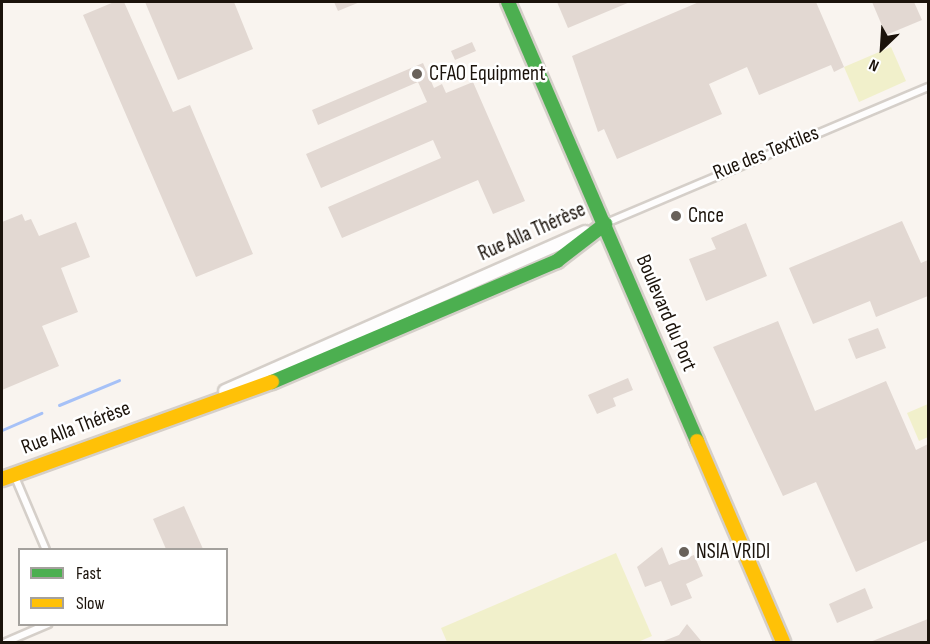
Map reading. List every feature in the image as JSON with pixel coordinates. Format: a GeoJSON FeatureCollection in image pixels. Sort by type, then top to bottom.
{"type":"FeatureCollection","features":[{"type":"Feature","properties":{"kind":"main road","name":"Boulevard du Port"},"geometry":{"type":"LineString","coordinates":[[508,2],[783,642]]}},
{"type":"Feature","properties":{"kind":"main road","name":"Rue Alla Thérèse"},"geometry":{"type":"LineString","coordinates":[[7,477],[200,404],[331,361],[558,261],[605,224]]}},
{"type":"Feature","properties":{"kind":"lane","name":"Rue des Textiles"},"geometry":{"type":"LineString","coordinates":[[605,224],[928,87]]}},
{"type":"Feature","properties":{"kind":"lane"},"geometry":{"type":"LineString","coordinates":[[7,477],[45,548]]}},
{"type":"Feature","properties":{"kind":"lane"},"geometry":{"type":"LineString","coordinates":[[6,642],[43,626]]}},
{"type":"Feature","properties":{"kind":"green space"},"geometry":{"type":"Polygon","coordinates":[[[891,47],[906,81],[859,102],[844,67],[891,47]]]}},
{"type":"Feature","properties":{"kind":"green space"},"geometry":{"type":"Polygon","coordinates":[[[928,404],[928,437],[919,441],[907,413],[928,404]]]}},
{"type":"Feature","properties":{"kind":"green space"},"geometry":{"type":"Polygon","coordinates":[[[616,553],[652,636],[638,642],[447,642],[441,628],[616,553]]]}},
{"type":"Feature","properties":{"kind":"building"},"geometry":{"type":"Polygon","coordinates":[[[114,2],[124,2],[173,112],[190,105],[253,254],[196,277],[83,15],[114,2]]]}},
{"type":"Feature","properties":{"kind":"building"},"geometry":{"type":"Polygon","coordinates":[[[145,2],[234,2],[253,49],[178,80],[145,2]]]}},
{"type":"Feature","properties":{"kind":"building"},"geometry":{"type":"Polygon","coordinates":[[[334,2],[360,2],[338,11],[334,2]]]}},
{"type":"Feature","properties":{"kind":"building"},"geometry":{"type":"Polygon","coordinates":[[[557,2],[630,2],[568,28],[557,2]]]}},
{"type":"Feature","properties":{"kind":"building"},"geometry":{"type":"Polygon","coordinates":[[[699,2],[816,2],[844,67],[834,72],[831,65],[759,95],[747,67],[709,84],[722,114],[617,159],[604,129],[598,132],[572,56],[699,2]]]}},
{"type":"Feature","properties":{"kind":"building"},"geometry":{"type":"Polygon","coordinates":[[[872,2],[914,2],[922,20],[886,35],[872,2]]]}},
{"type":"Feature","properties":{"kind":"building"},"geometry":{"type":"Polygon","coordinates":[[[472,42],[476,51],[455,60],[451,51],[472,42]]]}},
{"type":"Feature","properties":{"kind":"building"},"geometry":{"type":"Polygon","coordinates":[[[423,63],[434,88],[442,84],[446,93],[473,82],[525,201],[493,214],[478,180],[342,238],[328,207],[441,158],[433,140],[321,188],[306,154],[427,102],[418,82],[318,125],[312,110],[423,63]]]}},
{"type":"Feature","properties":{"kind":"building"},"geometry":{"type":"Polygon","coordinates":[[[22,214],[25,221],[31,219],[39,236],[76,222],[90,257],[61,268],[78,312],[42,326],[59,366],[2,390],[2,222],[22,214]]]}},
{"type":"Feature","properties":{"kind":"building"},"geometry":{"type":"Polygon","coordinates":[[[902,221],[921,263],[928,260],[928,296],[876,317],[870,301],[813,324],[789,268],[902,221]]]}},
{"type":"Feature","properties":{"kind":"building"},"geometry":{"type":"Polygon","coordinates":[[[746,223],[767,276],[706,301],[689,259],[716,249],[711,238],[746,223]]]}},
{"type":"Feature","properties":{"kind":"building"},"geometry":{"type":"Polygon","coordinates":[[[778,321],[815,411],[886,381],[916,450],[928,444],[928,540],[856,572],[816,482],[783,496],[713,347],[778,321]]]}},
{"type":"Feature","properties":{"kind":"building"},"geometry":{"type":"Polygon","coordinates":[[[878,328],[886,348],[856,359],[848,339],[878,328]]]}},
{"type":"Feature","properties":{"kind":"building"},"geometry":{"type":"Polygon","coordinates":[[[628,378],[633,390],[613,398],[616,406],[597,414],[588,395],[628,378]]]}},
{"type":"Feature","properties":{"kind":"building"},"geometry":{"type":"Polygon","coordinates":[[[184,506],[203,548],[166,548],[153,519],[184,506]]]}},
{"type":"Feature","properties":{"kind":"building"},"geometry":{"type":"Polygon","coordinates":[[[662,547],[669,565],[694,555],[703,576],[686,584],[692,598],[671,606],[661,581],[645,587],[637,567],[662,547]]]}},
{"type":"Feature","properties":{"kind":"building"},"geometry":{"type":"Polygon","coordinates":[[[865,588],[873,608],[837,623],[829,604],[865,588]]]}},
{"type":"Feature","properties":{"kind":"building"},"geometry":{"type":"Polygon","coordinates":[[[928,619],[928,642],[870,642],[928,619]]]}},
{"type":"Feature","properties":{"kind":"building"},"geometry":{"type":"Polygon","coordinates":[[[687,624],[702,642],[661,642],[679,635],[687,624]]]}},
{"type":"Feature","properties":{"kind":"waterway"},"geometry":{"type":"LineString","coordinates":[[59,405],[119,380]]}},
{"type":"Feature","properties":{"kind":"waterway"},"geometry":{"type":"LineString","coordinates":[[2,430],[41,413]]}},
{"type":"Feature","properties":{"kind":"traffic: fast"},"geometry":{"type":"LineString","coordinates":[[508,2],[697,441]]}},
{"type":"Feature","properties":{"kind":"traffic: fast"},"geometry":{"type":"LineString","coordinates":[[272,382],[557,261],[605,224]]}},
{"type":"Feature","properties":{"kind":"traffic: slow"},"geometry":{"type":"LineString","coordinates":[[2,479],[272,382]]}},
{"type":"Feature","properties":{"kind":"traffic: slow"},"geometry":{"type":"LineString","coordinates":[[697,441],[783,642]]}},
{"type":"Feature","properties":{"kind":"place","name":"CFAO Equipment"},"geometry":{"type":"Point","coordinates":[417,74]}},
{"type":"Feature","properties":{"kind":"place","name":"Cnce"},"geometry":{"type":"Point","coordinates":[676,216]}},
{"type":"Feature","properties":{"kind":"place","name":"NSIA VRIDI"},"geometry":{"type":"Point","coordinates":[684,552]}}]}
